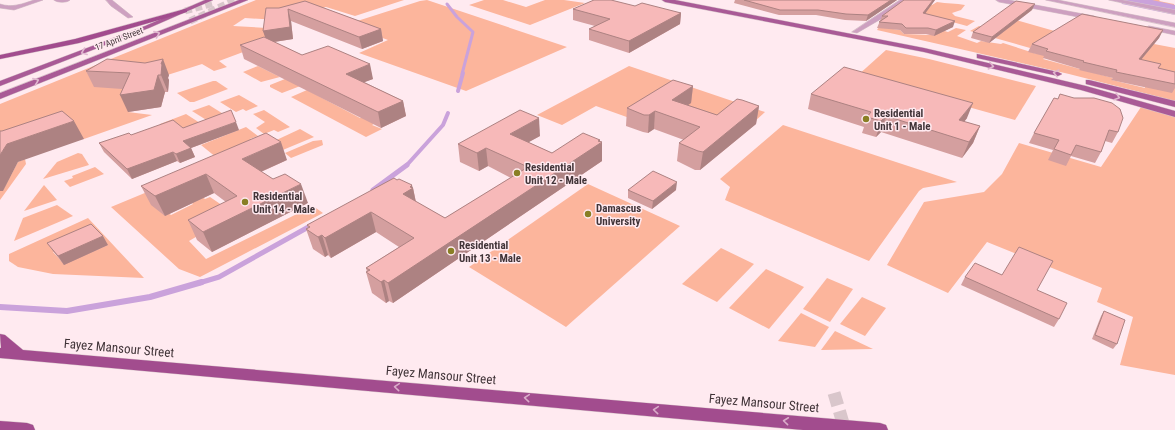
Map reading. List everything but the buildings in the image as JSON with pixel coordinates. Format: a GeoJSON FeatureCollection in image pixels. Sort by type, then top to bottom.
{"type":"FeatureCollection","features":[{"type":"Feature","properties":{"kind":"highway"},"geometry":{"type":"LineString","coordinates":[[0,57],[76,42],[185,10]]}},
{"type":"Feature","properties":{"kind":"highway"},"geometry":{"type":"LineString","coordinates":[[0,339],[20,355]]}},
{"type":"Feature","properties":{"kind":"highway","name":"Fayez Mansour Street"},"geometry":{"type":"LineString","coordinates":[[0,353],[880,430]]}},
{"type":"Feature","properties":{"kind":"highway"},"geometry":{"type":"LineString","coordinates":[[0,428],[28,430]]}},
{"type":"Feature","properties":{"kind":"main road","name":"17 April Street"},"geometry":{"type":"LineString","coordinates":[[0,84],[135,32],[210,0]]}},
{"type":"Feature","properties":{"kind":"main road","name":"17 April Street"},"geometry":{"type":"LineString","coordinates":[[0,96],[245,0]]}},
{"type":"Feature","properties":{"kind":"main road"},"geometry":{"type":"LineString","coordinates":[[665,0],[924,50],[1083,88],[1175,114]]}},
{"type":"Feature","properties":{"kind":"main road"},"geometry":{"type":"LineString","coordinates":[[684,0],[1005,61],[1175,104]]}},
{"type":"Feature","properties":{"kind":"street"},"geometry":{"type":"LineString","coordinates":[[0,6],[4,8],[11,8],[40,0]]}},
{"type":"Feature","properties":{"kind":"street"},"geometry":{"type":"LineString","coordinates":[[57,0],[67,0]]}},
{"type":"Feature","properties":{"kind":"street"},"geometry":{"type":"LineString","coordinates":[[109,0],[113,5],[130,17]]}},
{"type":"Feature","properties":{"kind":"street"},"geometry":{"type":"LineString","coordinates":[[855,32],[879,18],[904,0]]}},
{"type":"Feature","properties":{"kind":"street"},"geometry":{"type":"LineString","coordinates":[[999,0],[1100,19]]}},
{"type":"Feature","properties":{"kind":"street"},"geometry":{"type":"LineString","coordinates":[[1049,0],[1175,25]]}},
{"type":"Feature","properties":{"kind":"street"},"geometry":{"type":"LineString","coordinates":[[1112,0],[1175,12]]}},
{"type":"Feature","properties":{"kind":"street"},"geometry":{"type":"LineString","coordinates":[[1138,26],[1175,33]]}},
{"type":"Feature","properties":{"kind":"shaded area"},"geometry":{"type":"Polygon","coordinates":[[[256,0],[404,0],[355,16],[326,7],[278,20],[245,18],[233,26],[267,28],[267,43],[219,61],[227,67],[214,71],[202,64],[158,78],[135,90],[128,112],[152,115],[84,139],[0,149],[0,104],[256,0]]]}},
{"type":"Feature","properties":{"kind":"shaded area"},"geometry":{"type":"Polygon","coordinates":[[[427,0],[567,47],[466,91],[359,53],[388,40],[350,26],[351,23],[427,0]]]}},
{"type":"Feature","properties":{"kind":"shaded area"},"geometry":{"type":"Polygon","coordinates":[[[484,0],[503,0],[526,7],[545,0],[564,0],[585,3],[530,25],[469,5],[484,0]]]}},
{"type":"Feature","properties":{"kind":"shaded area"},"geometry":{"type":"Polygon","coordinates":[[[1133,0],[1160,0],[1159,1],[1174,4],[1175,9],[1133,0]]]}},
{"type":"Feature","properties":{"kind":"shaded area"},"geometry":{"type":"Polygon","coordinates":[[[937,2],[965,5],[961,10],[952,13],[955,16],[975,21],[967,26],[945,20],[938,22],[904,5],[932,5],[937,2]]]}},
{"type":"Feature","properties":{"kind":"shaded area"},"geometry":{"type":"Polygon","coordinates":[[[1016,20],[1058,32],[1030,48],[970,31],[979,26],[995,31],[1016,20]]]}},
{"type":"Feature","properties":{"kind":"shaded area"},"geometry":{"type":"Polygon","coordinates":[[[879,27],[900,30],[904,34],[931,35],[941,30],[948,32],[956,28],[966,30],[957,36],[977,43],[981,41],[1003,43],[1037,54],[1047,55],[1043,59],[1113,78],[1112,80],[1145,88],[1145,86],[1175,86],[1175,101],[1069,74],[877,30],[879,27]]]}},
{"type":"Feature","properties":{"kind":"shaded area"},"geometry":{"type":"Polygon","coordinates":[[[1154,44],[1175,48],[1175,83],[1122,55],[1154,44]]]}},
{"type":"Feature","properties":{"kind":"shaded area"},"geometry":{"type":"Polygon","coordinates":[[[886,50],[929,59],[1036,86],[1015,120],[857,76],[886,50]]]}},
{"type":"Feature","properties":{"kind":"shaded area"},"geometry":{"type":"Polygon","coordinates":[[[258,66],[280,77],[261,82],[243,72],[258,66]]]}},
{"type":"Feature","properties":{"kind":"shaded area"},"geometry":{"type":"Polygon","coordinates":[[[629,66],[765,112],[754,122],[715,132],[670,117],[676,113],[635,120],[596,106],[562,125],[537,115],[629,66]]]}},
{"type":"Feature","properties":{"kind":"shaded area"},"geometry":{"type":"Polygon","coordinates":[[[285,79],[303,85],[282,93],[270,87],[270,85],[285,79]]]}},
{"type":"Feature","properties":{"kind":"shaded area"},"geometry":{"type":"Polygon","coordinates":[[[216,81],[228,89],[194,102],[190,102],[177,93],[216,81]]]}},
{"type":"Feature","properties":{"kind":"shaded area"},"geometry":{"type":"Polygon","coordinates":[[[307,90],[360,118],[367,115],[377,122],[372,125],[382,129],[366,137],[291,97],[307,90]]]}},
{"type":"Feature","properties":{"kind":"shaded area"},"geometry":{"type":"Polygon","coordinates":[[[239,95],[258,106],[246,111],[243,109],[236,112],[220,102],[239,95]]]}},
{"type":"Feature","properties":{"kind":"shaded area"},"geometry":{"type":"Polygon","coordinates":[[[209,105],[225,115],[208,121],[192,111],[209,105]]]}},
{"type":"Feature","properties":{"kind":"shaded area"},"geometry":{"type":"Polygon","coordinates":[[[1141,107],[1175,117],[1175,375],[1120,365],[1133,317],[1097,302],[1102,288],[987,242],[948,293],[887,265],[924,202],[984,192],[1002,174],[1019,143],[1101,167],[1141,107]]]}},
{"type":"Feature","properties":{"kind":"shaded area"},"geometry":{"type":"Polygon","coordinates":[[[264,110],[290,127],[278,132],[274,130],[264,134],[256,128],[265,122],[253,114],[264,110]]]}},
{"type":"Feature","properties":{"kind":"shaded area"},"geometry":{"type":"Polygon","coordinates":[[[186,114],[200,123],[179,130],[170,129],[160,124],[186,114]]]}},
{"type":"Feature","properties":{"kind":"shaded area"},"geometry":{"type":"Polygon","coordinates":[[[783,125],[957,182],[923,188],[919,191],[869,261],[725,200],[730,187],[720,179],[783,125]]]}},
{"type":"Feature","properties":{"kind":"shaded area"},"geometry":{"type":"Polygon","coordinates":[[[246,127],[258,136],[250,139],[255,142],[217,158],[201,145],[246,127]]]}},
{"type":"Feature","properties":{"kind":"shaded area"},"geometry":{"type":"Polygon","coordinates":[[[300,129],[314,137],[278,152],[253,151],[300,129]]]}},
{"type":"Feature","properties":{"kind":"shaded area"},"geometry":{"type":"Polygon","coordinates":[[[322,140],[323,145],[291,158],[285,153],[313,141],[322,140]]]}},
{"type":"Feature","properties":{"kind":"shaded area"},"geometry":{"type":"Polygon","coordinates":[[[246,151],[168,213],[171,215],[193,204],[191,202],[202,197],[205,199],[210,197],[235,214],[189,241],[206,259],[313,206],[323,213],[200,277],[179,269],[111,207],[246,151]]]}},
{"type":"Feature","properties":{"kind":"shaded area"},"geometry":{"type":"Polygon","coordinates":[[[78,153],[82,154],[89,165],[43,179],[57,162],[78,153]]]}},
{"type":"Feature","properties":{"kind":"shaded area"},"geometry":{"type":"Polygon","coordinates":[[[25,159],[26,164],[0,200],[0,191],[3,190],[18,162],[25,159]]]}},
{"type":"Feature","properties":{"kind":"shaded area"},"geometry":{"type":"Polygon","coordinates":[[[95,167],[104,174],[70,187],[64,181],[73,178],[72,176],[95,167]]]}},
{"type":"Feature","properties":{"kind":"shaded area"},"geometry":{"type":"Polygon","coordinates":[[[588,184],[680,226],[566,327],[469,267],[588,184]]]}},
{"type":"Feature","properties":{"kind":"shaded area"},"geometry":{"type":"Polygon","coordinates":[[[44,185],[57,200],[24,211],[44,185]]]}},
{"type":"Feature","properties":{"kind":"shaded area"},"geometry":{"type":"Polygon","coordinates":[[[57,205],[73,216],[14,241],[23,218],[57,205]]]}},
{"type":"Feature","properties":{"kind":"shaded area"},"geometry":{"type":"Polygon","coordinates":[[[88,218],[144,278],[53,274],[18,267],[9,261],[9,254],[88,218]],[[108,245],[53,252],[64,264],[108,245]]]}},
{"type":"Feature","properties":{"kind":"shaded area"},"geometry":{"type":"Polygon","coordinates":[[[721,248],[754,264],[717,302],[682,284],[721,248]]]}},
{"type":"Feature","properties":{"kind":"shaded area"},"geometry":{"type":"Polygon","coordinates":[[[766,269],[804,287],[769,329],[729,308],[766,269]]]}},
{"type":"Feature","properties":{"kind":"shaded area"},"geometry":{"type":"Polygon","coordinates":[[[827,278],[853,289],[830,322],[803,309],[827,278]]]}},
{"type":"Feature","properties":{"kind":"shaded area"},"geometry":{"type":"Polygon","coordinates":[[[862,297],[886,308],[865,336],[840,324],[862,297]]]}},
{"type":"Feature","properties":{"kind":"shaded area"},"geometry":{"type":"Polygon","coordinates":[[[801,313],[829,327],[815,347],[778,341],[801,313]]]}},
{"type":"Feature","properties":{"kind":"shaded area"},"geometry":{"type":"Polygon","coordinates":[[[835,331],[873,349],[821,350],[835,331]]]}},
{"type":"Feature","properties":{"kind":"waterway"},"geometry":{"type":"LineString","coordinates":[[1128,0],[1175,10]]}},
{"type":"Feature","properties":{"kind":"waterway"},"geometry":{"type":"LineString","coordinates":[[447,4],[457,17],[473,32],[462,74]]}},
{"type":"Feature","properties":{"kind":"waterway"},"geometry":{"type":"LineString","coordinates":[[458,91],[463,73]]}},
{"type":"Feature","properties":{"kind":"waterway"},"geometry":{"type":"LineString","coordinates":[[407,165],[443,125],[448,113]]}},
{"type":"Feature","properties":{"kind":"waterway"},"geometry":{"type":"LineString","coordinates":[[373,190],[407,165]]}},
{"type":"Feature","properties":{"kind":"waterway"},"geometry":{"type":"LineString","coordinates":[[199,283],[219,277],[312,225]]}},
{"type":"Feature","properties":{"kind":"waterway"},"geometry":{"type":"LineString","coordinates":[[0,307],[67,311],[150,297],[202,282]]}},
{"type":"Feature","properties":{"kind":"tunnel"},"geometry":{"type":"LineString","coordinates":[[190,21],[235,0]]}},
{"type":"Feature","properties":{"kind":"tunnel"},"geometry":{"type":"LineString","coordinates":[[185,11],[214,3]]}},
{"type":"Feature","properties":{"kind":"tunnel"},"geometry":{"type":"LineString","coordinates":[[834,393],[845,430]]}},
{"type":"Feature","properties":{"kind":"place","name":"Residential Unit 1 - Male"},"geometry":{"type":"Point","coordinates":[866,119]}},
{"type":"Feature","properties":{"kind":"place","name":"Residential Unit 12 - Male"},"geometry":{"type":"Point","coordinates":[517,173]}},
{"type":"Feature","properties":{"kind":"place","name":"Residential Unit 14 - Male"},"geometry":{"type":"Point","coordinates":[245,202]}},
{"type":"Feature","properties":{"kind":"place","name":"Damascus University"},"geometry":{"type":"Point","coordinates":[588,214]}},
{"type":"Feature","properties":{"kind":"place","name":"Residential Unit 13 - Male"},"geometry":{"type":"Point","coordinates":[451,251]}}]}
